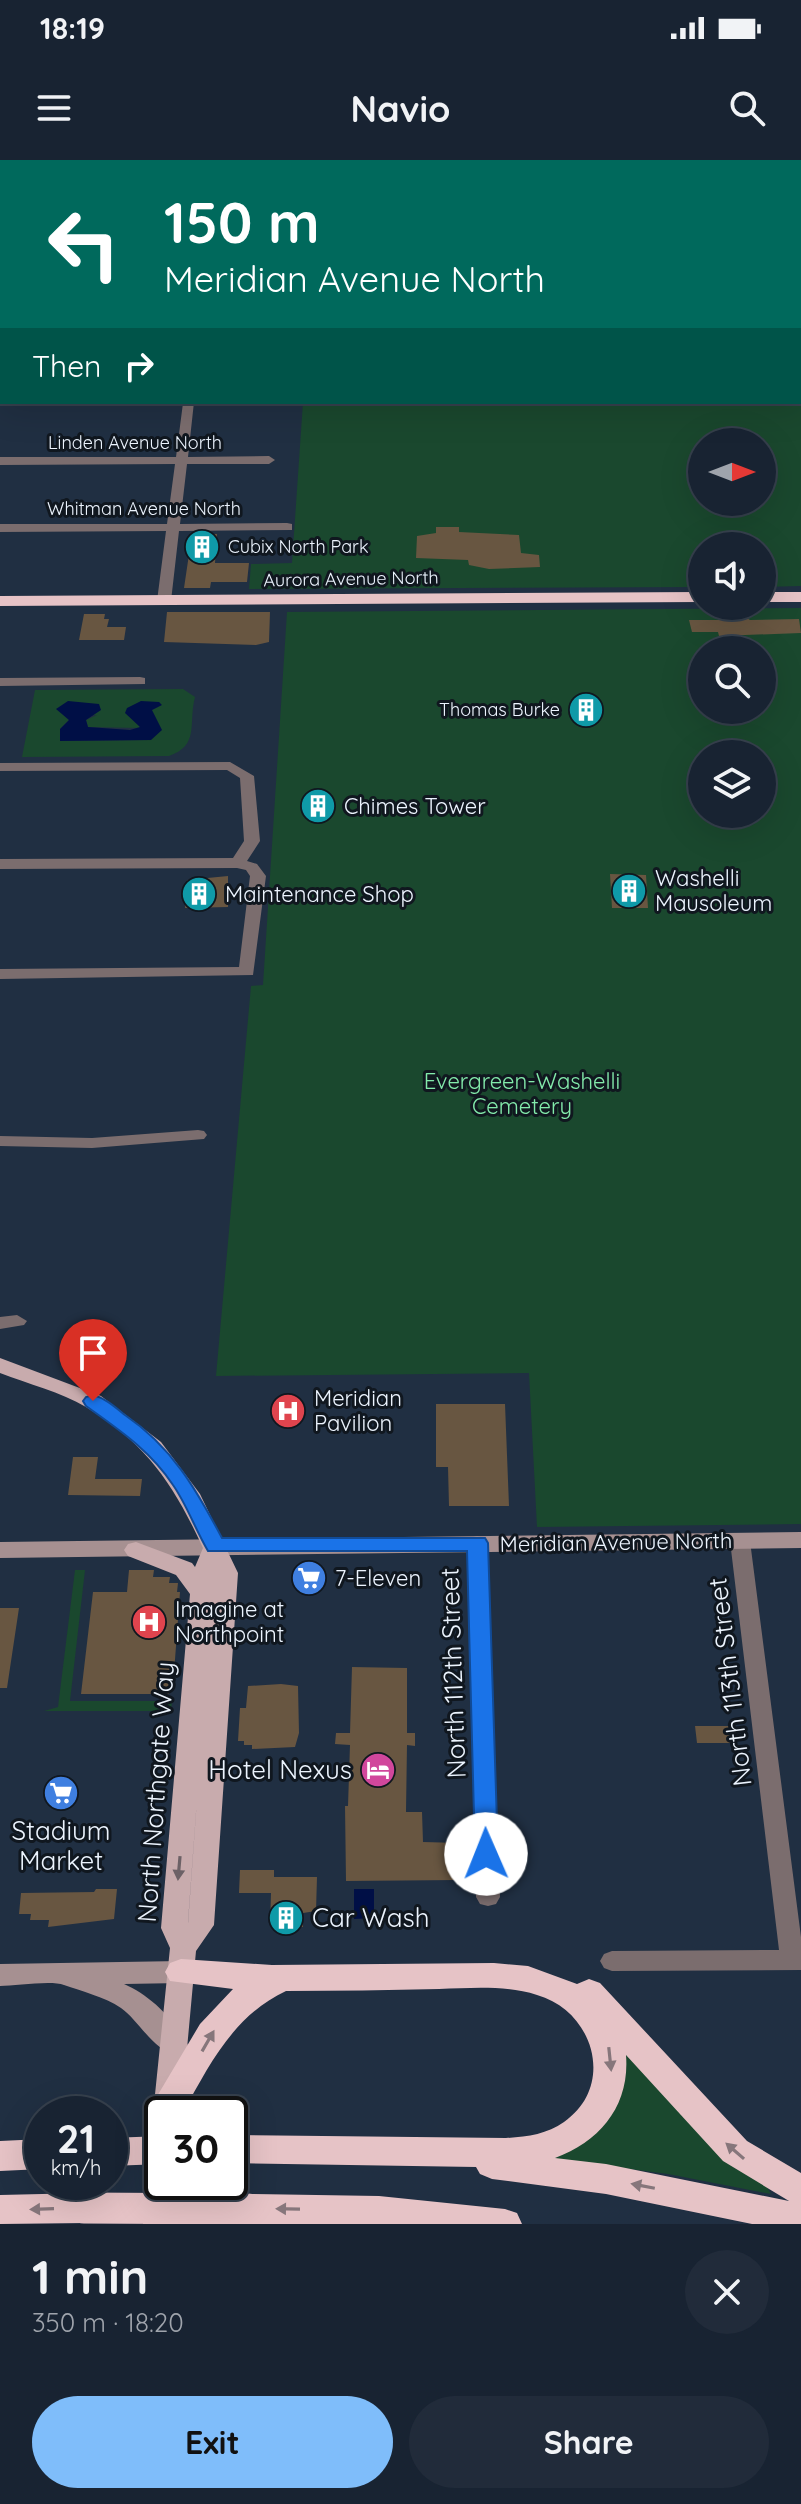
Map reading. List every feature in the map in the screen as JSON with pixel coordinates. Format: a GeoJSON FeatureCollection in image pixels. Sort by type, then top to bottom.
{"type":"FeatureCollection","features":[{"type":"Feature","properties":{"kind":"highway","name":"Aurora Avenue North"},"geometry":{"type":"LineString","coordinates":[[0,601],[688,597]]}},
{"type":"Feature","properties":{"kind":"highway"},"geometry":{"type":"LineString","coordinates":[[776,597],[801,597]]}},
{"type":"Feature","properties":{"kind":"highway"},"geometry":{"type":"LineString","coordinates":[[182,1960],[227,1977],[484,1976],[528,1979],[562,1991],[576,2000],[596,2021],[608,2043],[611,2079],[603,2103],[587,2124],[564,2140],[536,2149],[506,2153],[248,2148]]}},
{"type":"Feature","properties":{"kind":"highway"},"geometry":{"type":"LineString","coordinates":[[182,1960],[226,1965],[491,1962],[520,1964],[555,1973],[598,2000],[735,2151],[801,2191]]}},
{"type":"Feature","properties":{"kind":"highway"},"geometry":{"type":"LineString","coordinates":[[177,2096],[223,2014],[257,1988],[294,1977]]}},
{"type":"Feature","properties":{"kind":"highway"},"geometry":{"type":"LineString","coordinates":[[352,2149],[606,2179],[801,2219]]}},
{"type":"Feature","properties":{"kind":"highway"},"geometry":{"type":"LineString","coordinates":[[0,2156],[24,2155]]}},
{"type":"Feature","properties":{"kind":"highway"},"geometry":{"type":"LineString","coordinates":[[0,2210],[379,2211],[505,2224]]}},
{"type":"Feature","properties":{"kind":"main road","name":"North Northgate Way"},"geometry":{"type":"LineString","coordinates":[[0,1365],[93,1401],[139,1434],[182,1482],[226,1573],[201,1925],[182,1960]]}},
{"type":"Feature","properties":{"kind":"main road","name":"North Northgate Way"},"geometry":{"type":"LineString","coordinates":[[169,2096],[182,1960],[174,1928],[202,1593],[215,1545]]}},
{"type":"Feature","properties":{"kind":"main road"},"geometry":{"type":"LineString","coordinates":[[136,1550],[184,1569],[202,1593]]}},
{"type":"Feature","properties":{"kind":"main road"},"geometry":{"type":"LineString","coordinates":[[188,1763],[199,1770],[196,1818],[208,1833]]}},
{"type":"Feature","properties":{"kind":"main road"},"geometry":{"type":"LineString","coordinates":[[157,2224],[159,2200]]}},
{"type":"Feature","properties":{"kind":"street"},"geometry":{"type":"LineString","coordinates":[[164,601],[189,404]]}},
{"type":"Feature","properties":{"kind":"street","name":"Linden Avenue North"},"geometry":{"type":"LineString","coordinates":[[0,461],[269,460]]}},
{"type":"Feature","properties":{"kind":"street","name":"Whitman Avenue North"},"geometry":{"type":"LineString","coordinates":[[0,528],[287,527]]}},
{"type":"Feature","properties":{"kind":"street"},"geometry":{"type":"LineString","coordinates":[[0,682],[140,681]]}},
{"type":"Feature","properties":{"kind":"street"},"geometry":{"type":"LineString","coordinates":[[0,767],[230,766],[242,770],[248,788],[252,841],[238,863]]}},
{"type":"Feature","properties":{"kind":"street"},"geometry":{"type":"LineString","coordinates":[[0,864],[238,863],[252,867],[258,876],[247,972],[0,974]]}},
{"type":"Feature","properties":{"kind":"street"},"geometry":{"type":"LineString","coordinates":[[0,1141],[92,1143],[198,1135]]}},
{"type":"Feature","properties":{"kind":"street","name":"Meridian Avenue North"},"geometry":{"type":"LineString","coordinates":[[0,1550],[801,1540]]}},
{"type":"Feature","properties":{"kind":"street","name":"North 113th Street"},"geometry":{"type":"LineString","coordinates":[[740,1541],[797,1960]]}},
{"type":"Feature","properties":{"kind":"street","name":"North 112th Street"},"geometry":{"type":"LineString","coordinates":[[477,1543],[488,1897]]}},
{"type":"Feature","properties":{"kind":"street"},"geometry":{"type":"LineString","coordinates":[[0,1975],[44,1974],[182,1960]]}},
{"type":"Feature","properties":{"kind":"street"},"geometry":{"type":"LineString","coordinates":[[612,1961],[797,1960]]}},
{"type":"Feature","properties":{"kind":"street"},"geometry":{"type":"LineString","coordinates":[[44,1974],[101,1986],[130,1998],[151,2015],[174,2045]]}},
{"type":"Feature","properties":{"kind":"green space"},"geometry":{"type":"Polygon","coordinates":[[[303,404],[801,404],[801,586],[776,587],[776,532],[688,532],[688,587],[249,589],[251,564],[292,563],[303,404]]]}},
{"type":"Feature","properties":{"kind":"green space","name":"Evergreen-Washelli Cemetery"},"geometry":{"type":"Polygon","coordinates":[[[776,608],[801,608],[801,1524],[537,1527],[529,1373],[216,1376],[251,986],[263,985],[287,612],[688,609],[688,620],[776,620],[776,608]]]}},
{"type":"Feature","properties":{"kind":"green space"},"geometry":{"type":"Polygon","coordinates":[[[183,689],[195,697],[189,740],[169,756],[22,757],[35,690],[183,689]],[[159,702],[138,723],[140,728],[88,727],[86,720],[97,715],[63,714],[69,720],[60,729],[60,741],[151,740],[152,710],[161,705],[159,702]]]}},
{"type":"Feature","properties":{"kind":"green space"},"geometry":{"type":"Polygon","coordinates":[[[75,1570],[85,1570],[70,1701],[172,1701],[171,1711],[44,1711],[58,1707],[75,1570]]]}},
{"type":"Feature","properties":{"kind":"green space"},"geometry":{"type":"Polygon","coordinates":[[[621,2048],[771,2194],[668,2174],[554,2159],[621,2048]]]}},
{"type":"Feature","properties":{"kind":"shaded area"},"geometry":{"type":"Polygon","coordinates":[[[68,701],[99,704],[101,710],[86,720],[88,727],[130,730],[140,727],[125,713],[127,708],[141,701],[159,702],[162,705],[152,710],[162,730],[151,740],[60,741],[60,729],[69,720],[56,709],[68,701]]]}},
{"type":"Feature","properties":{"kind":"shaded area"},"geometry":{"type":"Polygon","coordinates":[[[354,1889],[374,1889],[374,1918],[354,1919],[354,1889]]]}},
{"type":"Feature","properties":{"kind":"building"},"geometry":{"type":"Polygon","coordinates":[[[436,527],[459,527],[459,532],[519,535],[521,553],[539,555],[540,567],[489,569],[469,565],[468,560],[416,558],[417,536],[436,533],[436,527]]]}},
{"type":"Feature","properties":{"kind":"building"},"geometry":{"type":"Polygon","coordinates":[[[192,534],[217,534],[215,563],[249,563],[247,582],[211,582],[210,588],[184,588],[192,534]]]}},
{"type":"Feature","properties":{"kind":"building"},"geometry":{"type":"Polygon","coordinates":[[[167,612],[270,612],[269,642],[256,645],[164,642],[167,612]]]}},
{"type":"Feature","properties":{"kind":"building"},"geometry":{"type":"Polygon","coordinates":[[[84,614],[105,614],[104,619],[109,619],[107,627],[126,627],[124,640],[79,640],[84,614]]]}},
{"type":"Feature","properties":{"kind":"building"},"geometry":{"type":"Polygon","coordinates":[[[799,619],[801,633],[719,636],[718,632],[692,632],[689,620],[799,619]]]}},
{"type":"Feature","properties":{"kind":"building","name":"Washelli Mausoleum"},"geometry":{"type":"Polygon","coordinates":[[[610,874],[646,875],[648,908],[612,908],[610,874]]]}},
{"type":"Feature","properties":{"kind":"building","name":"Maintenance Shop"},"geometry":{"type":"Polygon","coordinates":[[[228,876],[228,907],[185,908],[187,880],[228,876]]]}},
{"type":"Feature","properties":{"kind":"building"},"geometry":{"type":"Polygon","coordinates":[[[436,1404],[505,1404],[509,1506],[449,1506],[448,1467],[436,1467],[436,1404]]]}},
{"type":"Feature","properties":{"kind":"building"},"geometry":{"type":"Polygon","coordinates":[[[73,1457],[98,1457],[95,1479],[142,1479],[140,1496],[68,1495],[73,1457]]]}},
{"type":"Feature","properties":{"kind":"building"},"geometry":{"type":"Polygon","coordinates":[[[129,1570],[154,1570],[153,1577],[170,1577],[169,1583],[178,1583],[174,1673],[171,1673],[169,1694],[81,1694],[93,1592],[127,1592],[129,1570]]]}},
{"type":"Feature","properties":{"kind":"building"},"geometry":{"type":"Polygon","coordinates":[[[0,1608],[19,1608],[7,1688],[0,1688],[0,1608]]]}},
{"type":"Feature","properties":{"kind":"building","name":"Hotel Nexus"},"geometry":{"type":"Polygon","coordinates":[[[352,1667],[407,1668],[407,1733],[415,1733],[415,1746],[407,1745],[406,1812],[422,1812],[423,1842],[460,1843],[459,1880],[346,1881],[345,1806],[348,1806],[350,1745],[335,1744],[336,1733],[350,1733],[352,1667]]]}},
{"type":"Feature","properties":{"kind":"building"},"geometry":{"type":"Polygon","coordinates":[[[248,1686],[298,1686],[299,1733],[295,1747],[252,1749],[252,1745],[238,1741],[240,1708],[246,1708],[248,1686]]]}},
{"type":"Feature","properties":{"kind":"building"},"geometry":{"type":"Polygon","coordinates":[[[695,1726],[730,1726],[733,1743],[697,1743],[695,1726]]]}},
{"type":"Feature","properties":{"kind":"building"},"geometry":{"type":"Polygon","coordinates":[[[240,1870],[274,1870],[274,1877],[317,1877],[316,1911],[303,1913],[303,1927],[270,1926],[271,1893],[239,1893],[240,1870]]]}},
{"type":"Feature","properties":{"kind":"building"},"geometry":{"type":"Polygon","coordinates":[[[96,1889],[117,1889],[114,1919],[48,1927],[49,1920],[30,1920],[31,1914],[19,1914],[21,1893],[94,1892],[96,1889]]]}},
{"type":"Feature","properties":{"kind":"place","name":"Cubix North Park"},"geometry":{"type":"Point","coordinates":[202,547]}},
{"type":"Feature","properties":{"kind":"place","name":"Thomas Burke"},"geometry":{"type":"Point","coordinates":[586,710]}},
{"type":"Feature","properties":{"kind":"place","name":"Chimes Tower"},"geometry":{"type":"Point","coordinates":[318,806]}},
{"type":"Feature","properties":{"kind":"place","name":"Washelli Mausoleum"},"geometry":{"type":"Point","coordinates":[629,891]}},
{"type":"Feature","properties":{"kind":"place","name":"Maintenance Shop"},"geometry":{"type":"Point","coordinates":[199,894]}},
{"type":"Feature","properties":{"kind":"place","name":"Meridian Pavilion"},"geometry":{"type":"Point","coordinates":[288,1411]}},
{"type":"Feature","properties":{"kind":"place","name":"7-Eleven"},"geometry":{"type":"Point","coordinates":[309,1578]}},
{"type":"Feature","properties":{"kind":"place","name":"Imagine at Northpoint"},"geometry":{"type":"Point","coordinates":[149,1622]}},
{"type":"Feature","properties":{"kind":"place","name":"Hotel Nexus"},"geometry":{"type":"Point","coordinates":[378,1770]}},
{"type":"Feature","properties":{"kind":"place","name":"Stadium Market"},"geometry":{"type":"Point","coordinates":[61,1793]}},
{"type":"Feature","properties":{"kind":"place","name":"Car Wash"},"geometry":{"type":"Point","coordinates":[286,1918]}},
{"type":"Feature","properties":{"kind":"route"},"geometry":{"type":"LineString","coordinates":[[93,1401],[139,1434],[163,1457],[182,1482],[215,1545],[477,1543],[486,1854]]}}]}
